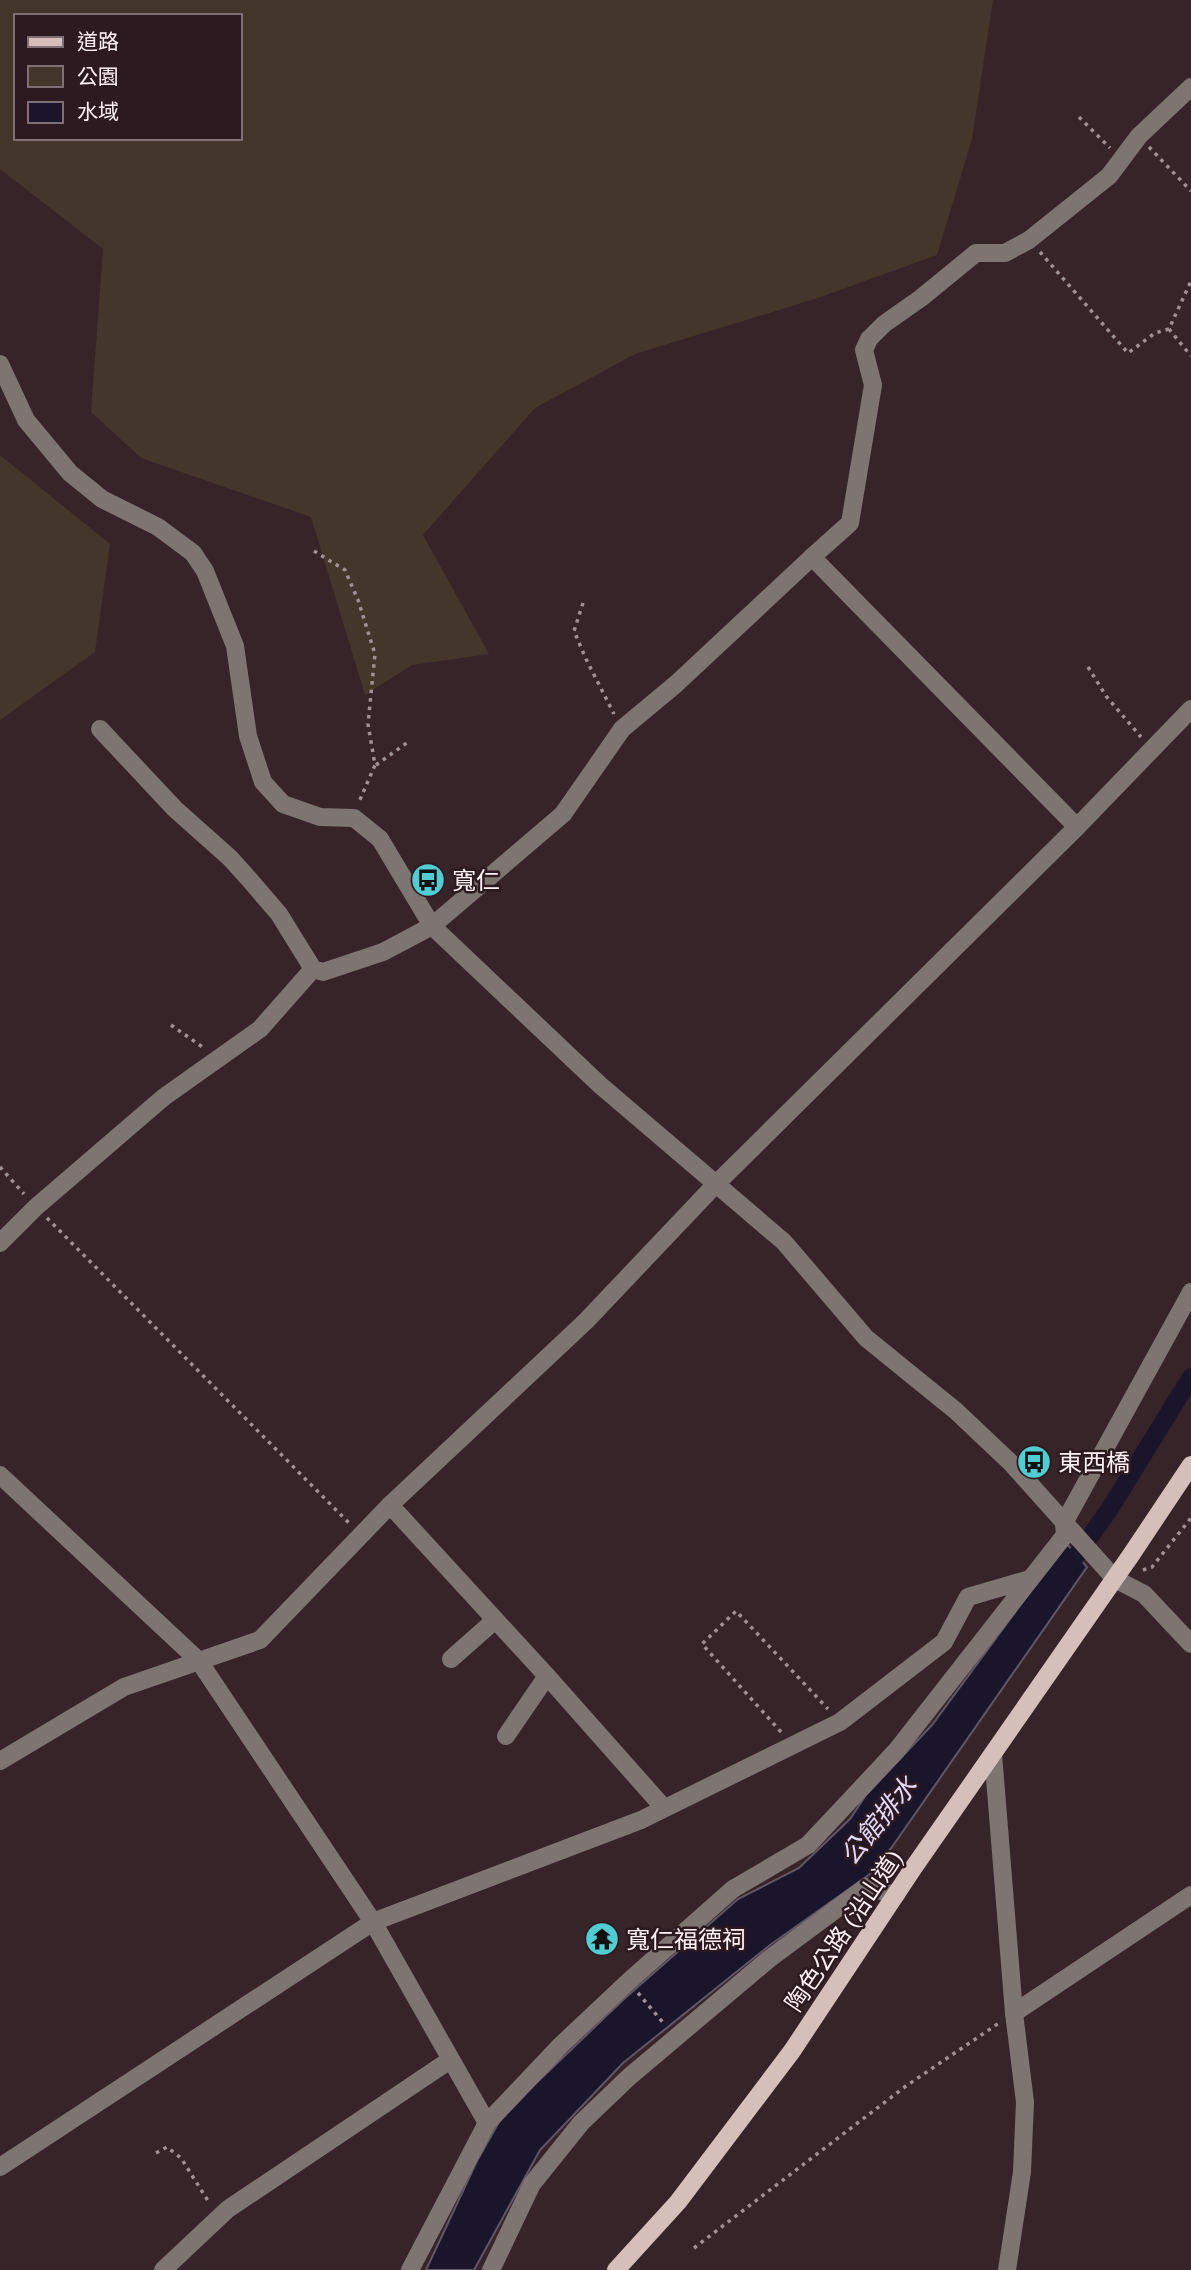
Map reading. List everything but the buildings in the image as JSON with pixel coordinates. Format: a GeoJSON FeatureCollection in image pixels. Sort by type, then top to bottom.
{"type":"FeatureCollection","features":[{"type":"Feature","properties":{"kind":"main road","name":"陶色公路 (沿山道)"},"geometry":{"type":"LineString","coordinates":[[616,2270],[678,2202],[792,2051],[1191,1465]]}},
{"type":"Feature","properties":{"kind":"street"},"geometry":{"type":"LineString","coordinates":[[100,729],[176,809],[249,879],[279,914],[313,969],[323,972],[383,952],[432,926],[563,814],[622,729],[676,684],[850,523],[873,385],[864,350],[869,340],[884,324],[976,253],[1005,253],[1029,240],[1110,176],[1139,136],[1191,87]]}},
{"type":"Feature","properties":{"kind":"street"},"geometry":{"type":"LineString","coordinates":[[0,364],[26,421],[70,473],[102,499],[158,527],[192,553],[205,571],[235,646],[248,736],[263,782],[283,804],[320,817],[354,818],[380,839],[432,926],[600,1085],[784,1242],[866,1338],[956,1411],[1011,1463],[1115,1579],[1144,1594],[1191,1644]]}},
{"type":"Feature","properties":{"kind":"street"},"geometry":{"type":"LineString","coordinates":[[812,557],[1077,827]]}},
{"type":"Feature","properties":{"kind":"street"},"geometry":{"type":"LineString","coordinates":[[0,1761],[124,1688],[260,1640],[390,1505],[586,1321],[715,1185],[1077,827],[1191,709]]}},
{"type":"Feature","properties":{"kind":"street"},"geometry":{"type":"LineString","coordinates":[[0,1243],[36,1207],[164,1097],[260,1029],[313,969]]}},
{"type":"Feature","properties":{"kind":"street"},"geometry":{"type":"LineString","coordinates":[[410,2270],[487,2123],[561,2045],[733,1889],[808,1845],[896,1751],[1065,1535],[1064,1523],[1191,1292]]}},
{"type":"Feature","properties":{"kind":"street"},"geometry":{"type":"LineString","coordinates":[[0,1475],[199,1661],[373,1922],[487,2123]]}},
{"type":"Feature","properties":{"kind":"street"},"geometry":{"type":"LineString","coordinates":[[390,1505],[664,1808]]}},
{"type":"Feature","properties":{"kind":"street"},"geometry":{"type":"LineString","coordinates":[[0,2167],[373,1922],[641,1820],[840,1722],[944,1642],[968,1597],[1030,1579]]}},
{"type":"Feature","properties":{"kind":"street"},"geometry":{"type":"LineString","coordinates":[[451,1659],[495,1620]]}},
{"type":"Feature","properties":{"kind":"street"},"geometry":{"type":"LineString","coordinates":[[506,1736],[547,1676]]}},
{"type":"Feature","properties":{"kind":"street"},"geometry":{"type":"LineString","coordinates":[[993,1754],[1014,2013],[1025,2102],[1022,2172],[1007,2270]]}},
{"type":"Feature","properties":{"kind":"street"},"geometry":{"type":"LineString","coordinates":[[491,2270],[532,2184],[581,2123],[629,2077],[769,1959],[866,1887],[896,1895]]}},
{"type":"Feature","properties":{"kind":"street"},"geometry":{"type":"LineString","coordinates":[[1014,2013],[1191,1895]]}},
{"type":"Feature","properties":{"kind":"street"},"geometry":{"type":"LineString","coordinates":[[163,2270],[228,2209],[450,2060]]}},
{"type":"Feature","properties":{"kind":"path"},"geometry":{"type":"LineString","coordinates":[[1079,117],[1121,160]]}},
{"type":"Feature","properties":{"kind":"path"},"geometry":{"type":"LineString","coordinates":[[1139,136],[1191,191]]}},
{"type":"Feature","properties":{"kind":"path"},"geometry":{"type":"LineString","coordinates":[[1029,240],[1128,353],[1155,333],[1169,329],[1191,281]]}},
{"type":"Feature","properties":{"kind":"path"},"geometry":{"type":"LineString","coordinates":[[1169,329],[1191,356]]}},
{"type":"Feature","properties":{"kind":"path"},"geometry":{"type":"LineString","coordinates":[[314,551],[345,570],[358,600],[375,654],[368,724],[375,765],[354,818]]}},
{"type":"Feature","properties":{"kind":"path"},"geometry":{"type":"LineString","coordinates":[[583,603],[574,631],[622,729]]}},
{"type":"Feature","properties":{"kind":"path"},"geometry":{"type":"LineString","coordinates":[[1087,667],[1106,696],[1153,750]]}},
{"type":"Feature","properties":{"kind":"path"},"geometry":{"type":"LineString","coordinates":[[375,765],[408,742]]}},
{"type":"Feature","properties":{"kind":"path"},"geometry":{"type":"LineString","coordinates":[[172,1025],[218,1059]]}},
{"type":"Feature","properties":{"kind":"path"},"geometry":{"type":"LineString","coordinates":[[0,1167],[36,1207],[362,1536]]}},
{"type":"Feature","properties":{"kind":"path"},"geometry":{"type":"LineString","coordinates":[[1115,1579],[1152,1567],[1191,1518]]}},
{"type":"Feature","properties":{"kind":"path"},"geometry":{"type":"LineString","coordinates":[[792,1744],[702,1644],[736,1611],[840,1722]]}},
{"type":"Feature","properties":{"kind":"path"},"geometry":{"type":"LineString","coordinates":[[629,1982],[675,2038]]}},
{"type":"Feature","properties":{"kind":"path"},"geometry":{"type":"LineString","coordinates":[[694,2248],[906,2086],[1014,2013]]}},
{"type":"Feature","properties":{"kind":"path"},"geometry":{"type":"LineString","coordinates":[[156,2153],[167,2147],[181,2158],[218,2218]]}},
{"type":"Feature","properties":{"kind":"green space"},"geometry":{"type":"Polygon","coordinates":[[[0,0],[993,0],[972,139],[937,255],[818,298],[635,354],[535,408],[423,535],[489,654],[412,665],[365,695],[311,517],[141,458],[91,412],[103,249],[0,169],[0,0]]]}},
{"type":"Feature","properties":{"kind":"green space"},"geometry":{"type":"Polygon","coordinates":[[[0,455],[110,544],[95,652],[0,720],[0,455]]]}},
{"type":"Feature","properties":{"kind":"water"},"geometry":{"type":"Polygon","coordinates":[[[1066,1543],[1087,1567],[892,1847],[870,1874],[770,1945],[623,2063],[540,2150],[474,2270],[426,2270],[477,2161],[503,2115],[624,1999],[738,1899],[799,1868],[850,1819],[866,1795],[932,1725],[1066,1543]]]}},
{"type":"Feature","properties":{"kind":"waterway","name":"公館排水"},"geometry":{"type":"LineString","coordinates":[[1064,1573],[1109,1510],[1191,1377]]}},
{"type":"Feature","properties":{"kind":"place","name":"寬仁"},"geometry":{"type":"Point","coordinates":[428,880]}},
{"type":"Feature","properties":{"kind":"place","name":"東西橋"},"geometry":{"type":"Point","coordinates":[1034,1462]}},
{"type":"Feature","properties":{"kind":"place","name":"寬仁福德祠"},"geometry":{"type":"Point","coordinates":[602,1939]}}]}
